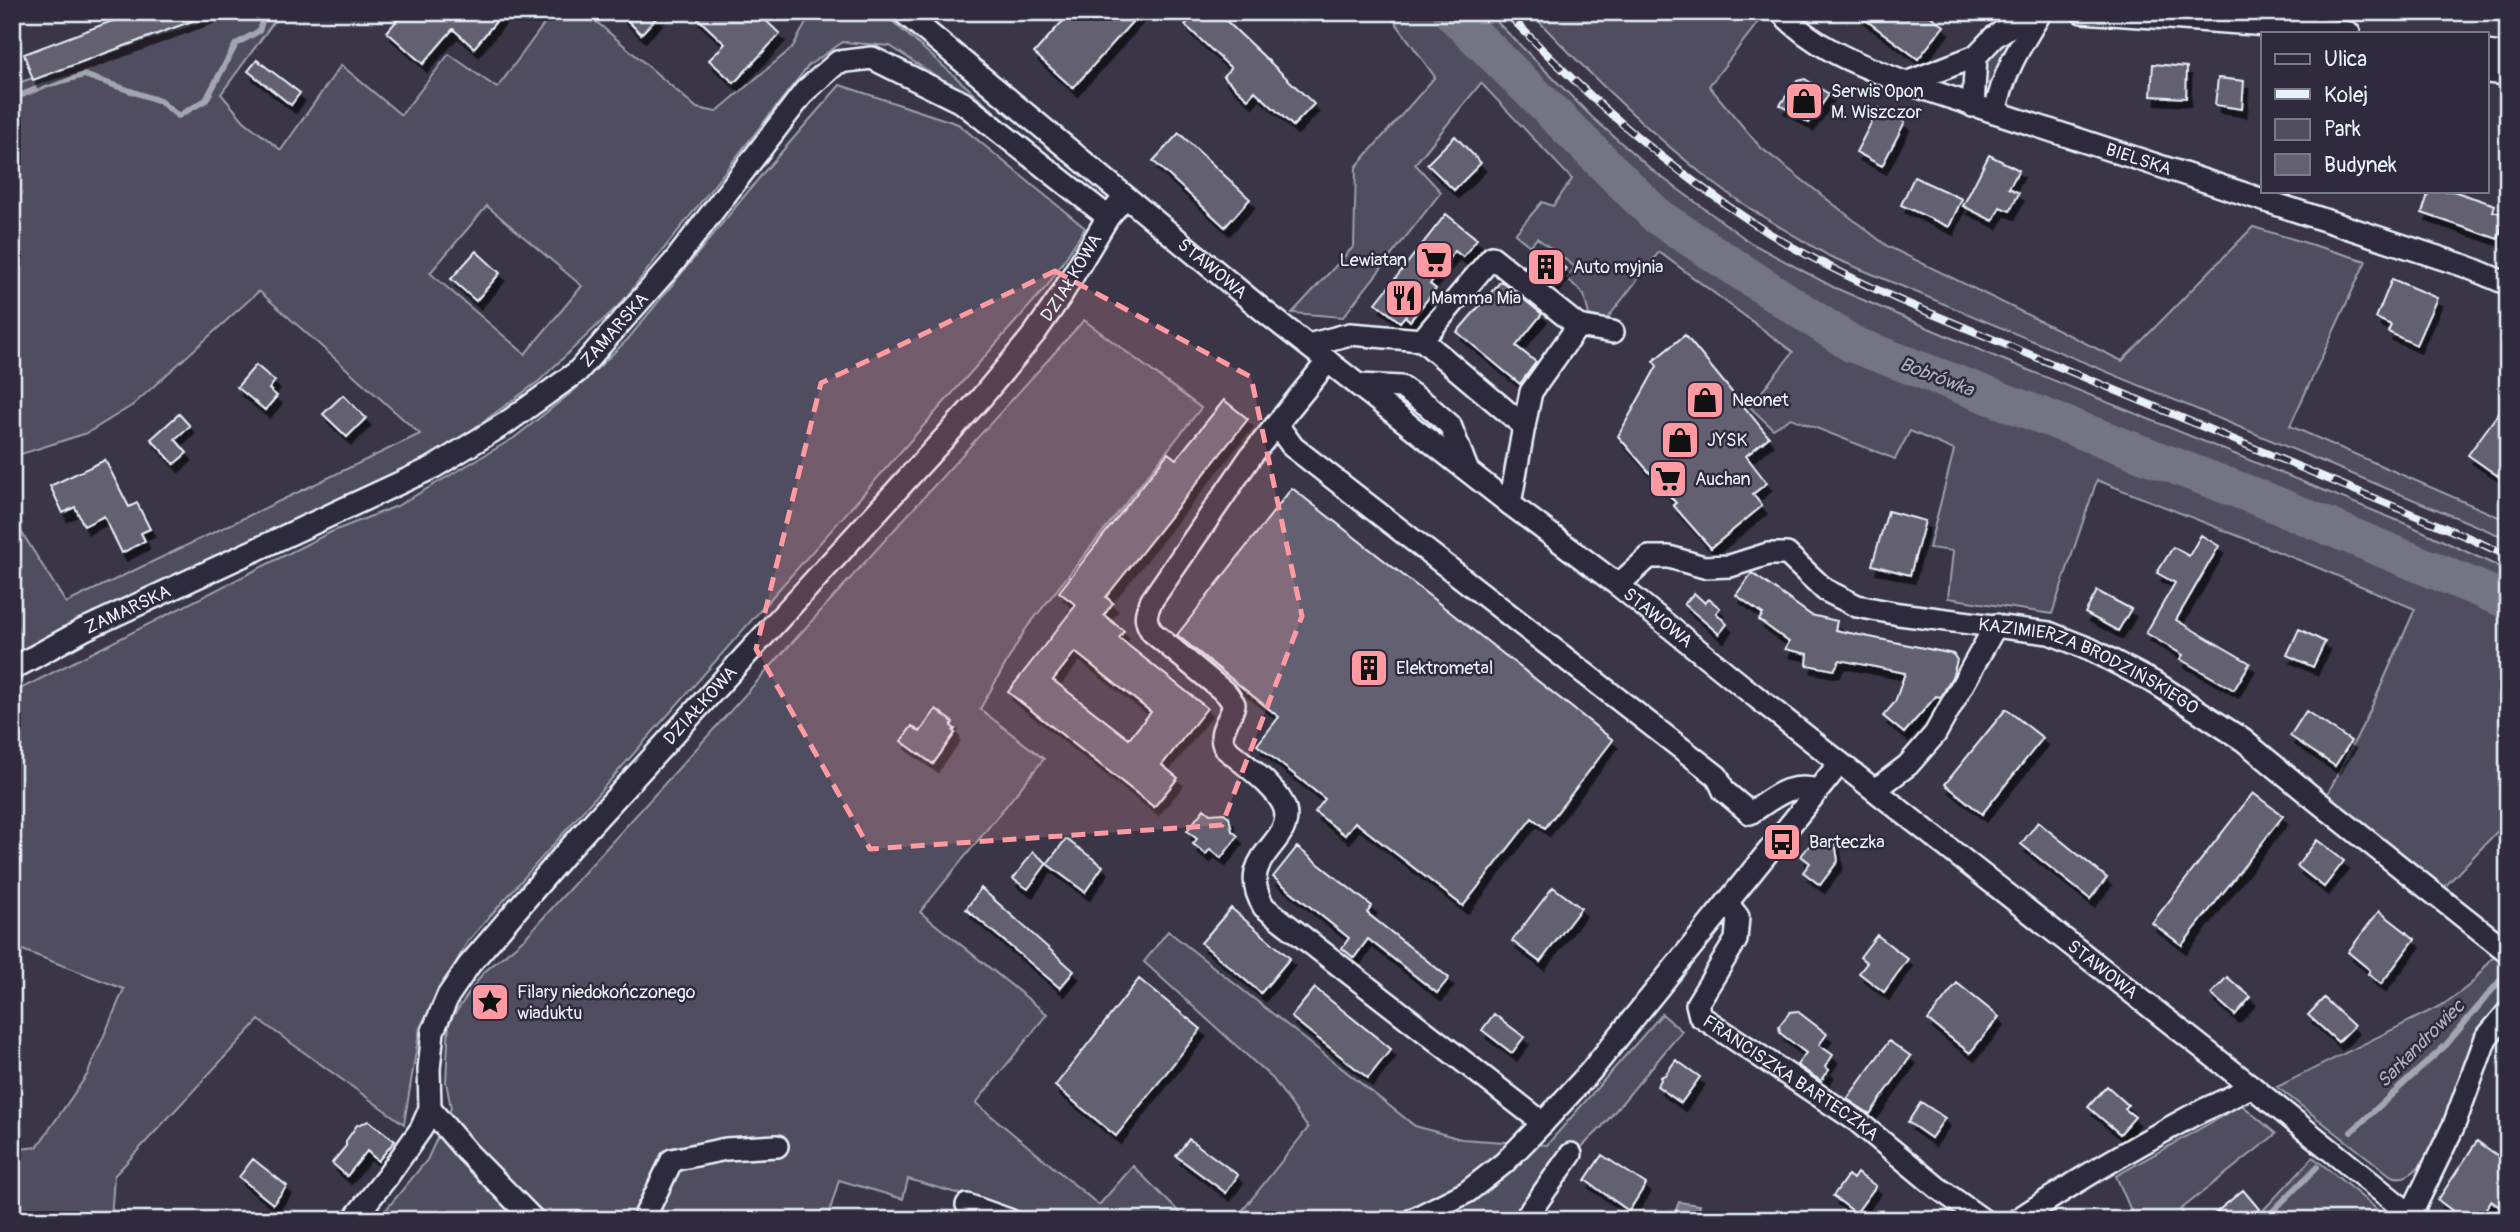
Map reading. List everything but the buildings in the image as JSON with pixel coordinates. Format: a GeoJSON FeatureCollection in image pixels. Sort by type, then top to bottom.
{"type":"FeatureCollection","features":[{"type":"Feature","properties":{"kind":"street","name":"STAWOWA"},"geometry":{"type":"LineString","coordinates":[[903,12],[1189,251],[1510,504],[1618,585],[2252,1086],[2411,1218]]}},
{"type":"Feature","properties":{"kind":"street","name":"BIELSKA"},"geometry":{"type":"LineString","coordinates":[[1781,12],[1794,26],[1822,46],[1853,62],[1906,83],[2465,266],[2508,284]]}},
{"type":"Feature","properties":{"kind":"street"},"geometry":{"type":"LineString","coordinates":[[1906,83],[1976,56],[1994,37],[2032,12]]}},
{"type":"Feature","properties":{"kind":"street"},"geometry":{"type":"LineString","coordinates":[[1995,112],[2001,85],[2015,55],[2041,12]]}},
{"type":"Feature","properties":{"kind":"street"},"geometry":{"type":"LineString","coordinates":[[2082,12],[2286,30],[2309,28],[2341,32]]}},
{"type":"Feature","properties":{"kind":"street"},"geometry":{"type":"LineString","coordinates":[[2488,52],[2508,55]]}},
{"type":"Feature","properties":{"kind":"street"},"geometry":{"type":"LineString","coordinates":[[1973,106],[1976,56]]}},
{"type":"Feature","properties":{"kind":"street","name":"ZAMARSKA"},"geometry":{"type":"LineString","coordinates":[[12,669],[83,630],[434,467],[506,423],[577,372],[674,262],[805,91],[838,61],[872,58],[962,103],[1108,217]]}},
{"type":"Feature","properties":{"kind":"street"},"geometry":{"type":"LineString","coordinates":[[2488,72],[2508,74]]}},
{"type":"Feature","properties":{"kind":"street"},"geometry":{"type":"LineString","coordinates":[[1108,217],[1125,197]]}},
{"type":"Feature","properties":{"kind":"street","name":"DZIAŁKOWA"},"geometry":{"type":"LineString","coordinates":[[353,1220],[421,1129],[430,1109],[429,1069],[433,1031],[448,996],[468,965],[568,850],[981,398],[1035,333],[1108,217]]}},
{"type":"Feature","properties":{"kind":"street"},"geometry":{"type":"LineString","coordinates":[[1422,340],[1492,257],[1578,326],[1612,332]]}},
{"type":"Feature","properties":{"kind":"street"},"geometry":{"type":"LineString","coordinates":[[1510,504],[1531,392],[1578,326]]}},
{"type":"Feature","properties":{"kind":"street"},"geometry":{"type":"LineString","coordinates":[[1308,345],[1350,334],[1422,340],[1524,426]]}},
{"type":"Feature","properties":{"kind":"street"},"geometry":{"type":"LineString","coordinates":[[1328,361],[1251,456],[1152,600],[1146,612],[1146,622],[1152,632],[1227,694],[1234,704],[1232,715],[1222,729],[1220,739],[1225,748],[1273,790],[1285,808],[1286,822],[1257,867],[1253,882],[1264,907],[1543,1123]]}},
{"type":"Feature","properties":{"kind":"street"},"geometry":{"type":"LineString","coordinates":[[1277,425],[1293,447],[1717,776],[1724,791],[1750,813],[1788,789],[1802,786],[1817,790]]}},
{"type":"Feature","properties":{"kind":"street","name":"KAZIMIERZA BRODZIŃSKIEGO"},"geometry":{"type":"LineString","coordinates":[[1618,585],[1649,557],[1669,557],[1704,567],[1730,566],[1768,554],[1787,554],[1825,590],[1857,606],[2049,634],[2090,649],[2157,684],[2243,740],[2508,952]]}},
{"type":"Feature","properties":{"kind":"street"},"geometry":{"type":"LineString","coordinates":[[1875,790],[1908,765],[1935,734],[1996,625]]}},
{"type":"Feature","properties":{"kind":"street"},"geometry":{"type":"LineString","coordinates":[[1412,1220],[1467,1192],[1504,1163],[1543,1123],[1590,1072],[1840,763]]}},
{"type":"Feature","properties":{"kind":"street","name":"FRANCISZKA BARTECZKA"},"geometry":{"type":"LineString","coordinates":[[1727,903],[1738,917],[1736,940],[1697,1004],[1700,1016],[1857,1121],[1938,1188],[1983,1220]]}},
{"type":"Feature","properties":{"kind":"street"},"geometry":{"type":"LineString","coordinates":[[2411,1218],[2454,1125],[2486,1038],[2508,1012]]}},
{"type":"Feature","properties":{"kind":"street"},"geometry":{"type":"LineString","coordinates":[[2017,1220],[2051,1197],[2187,1118],[2236,1097],[2252,1086]]}},
{"type":"Feature","properties":{"kind":"street"},"geometry":{"type":"LineString","coordinates":[[430,1109],[467,1152],[534,1220]]}},
{"type":"Feature","properties":{"kind":"street"},"geometry":{"type":"LineString","coordinates":[[643,1220],[672,1160],[726,1149],[777,1146]]}},
{"type":"Feature","properties":{"kind":"street"},"geometry":{"type":"LineString","coordinates":[[1524,1220],[1571,1154]]}},
{"type":"Feature","properties":{"kind":"street"},"geometry":{"type":"LineString","coordinates":[[967,1205],[1009,1220]]}},
{"type":"Feature","properties":{"kind":"highlighted area"},"geometry":{"type":"Polygon","coordinates":[[[1055,271],[1251,377],[1302,616],[1222,825],[870,849],[756,649],[821,383],[1055,271]]]}},
{"type":"Feature","properties":{"kind":"green space"},"geometry":{"type":"Polygon","coordinates":[[[229,12],[281,12],[221,94],[244,121],[281,150],[341,65],[401,115],[449,54],[497,88],[553,12],[585,12],[697,108],[716,112],[792,48],[811,14],[809,12],[882,12],[1011,126],[890,46],[843,42],[809,65],[622,302],[539,381],[446,449],[12,654],[12,517],[66,603],[420,434],[259,291],[133,405],[87,433],[12,457],[12,85],[229,12]],[[487,206],[430,273],[525,354],[582,286],[487,206]]]}},
{"type":"Feature","properties":{"kind":"green space"},"geometry":{"type":"Polygon","coordinates":[[[1388,12],[1487,12],[1593,118],[1652,170],[1751,243],[1833,287],[1989,354],[2411,526],[2508,571],[2508,820],[2441,891],[2325,799],[2369,713],[2415,609],[2314,566],[2097,480],[2052,614],[1948,598],[1953,551],[1929,548],[1954,450],[1910,431],[1895,459],[1791,418],[1773,429],[1750,407],[1793,352],[1659,252],[1607,319],[1589,315],[1584,295],[1567,278],[1575,267],[1537,238],[1530,246],[1515,234],[1542,202],[1553,206],[1572,179],[1481,83],[1415,164],[1441,192],[1343,317],[1292,313],[1354,246],[1356,167],[1435,77],[1388,12]]]}},
{"type":"Feature","properties":{"kind":"green space"},"geometry":{"type":"Polygon","coordinates":[[[1530,12],[1751,12],[1759,21],[1709,86],[1760,147],[1887,246],[2122,361],[2253,227],[2366,261],[2290,426],[2508,521],[2508,539],[1829,256],[1771,222],[1690,164],[1620,102],[1530,12]]]}},
{"type":"Feature","properties":{"kind":"green space"},"geometry":{"type":"Polygon","coordinates":[[[2021,29],[1994,78],[1982,88],[1984,59],[2021,29]]]}},
{"type":"Feature","properties":{"kind":"green space"},"geometry":{"type":"Polygon","coordinates":[[[840,85],[958,124],[1085,228],[1048,285],[468,941],[420,1027],[404,1124],[259,1020],[114,1176],[111,1220],[12,1220],[12,1150],[37,1147],[87,1075],[124,989],[12,946],[12,693],[331,532],[397,506],[514,438],[577,388],[628,339],[764,172],[840,85]]]}},
{"type":"Feature","properties":{"kind":"green space"},"geometry":{"type":"Polygon","coordinates":[[[1084,320],[1201,408],[1025,630],[980,709],[1044,759],[920,912],[1047,1014],[976,1103],[1099,1205],[1133,1166],[1182,1215],[1229,1220],[1049,1220],[908,1179],[903,1199],[839,1180],[827,1220],[384,1220],[380,1217],[427,1160],[451,1108],[446,1082],[449,1022],[483,973],[525,938],[1084,320]]]}},
{"type":"Feature","properties":{"kind":"green space"},"geometry":{"type":"Polygon","coordinates":[[[1168,931],[1415,1126],[1461,1139],[1547,1145],[1662,1014],[1682,1031],[1601,1128],[1507,1220],[1235,1220],[1308,1128],[1273,1079],[1144,962],[1168,931]]]}},
{"type":"Feature","properties":{"kind":"green space"},"geometry":{"type":"Polygon","coordinates":[[[2496,953],[2504,963],[2508,963],[2508,999],[2491,1016],[2477,1036],[2444,1123],[2432,1147],[2419,1166],[2405,1176],[2390,1175],[2277,1087],[2444,1004],[2471,984],[2496,953]]]}},
{"type":"Feature","properties":{"kind":"green space"},"geometry":{"type":"Polygon","coordinates":[[[2242,1105],[2276,1134],[2180,1210],[2190,1220],[2135,1220],[2116,1176],[2242,1105]]]}},
{"type":"Feature","properties":{"kind":"green space"},"geometry":{"type":"Polygon","coordinates":[[[2313,1157],[2390,1220],[2254,1220],[2313,1157]]]}},
{"type":"Feature","properties":{"kind":"water"},"geometry":{"type":"Polygon","coordinates":[[[1679,1202],[1700,1205],[1697,1220],[1672,1220],[1679,1202]]]}},
{"type":"Feature","properties":{"kind":"waterway"},"geometry":{"type":"LineString","coordinates":[[12,99],[46,85],[84,75],[160,101],[178,116],[206,100],[236,44],[259,31],[265,12]]}},
{"type":"Feature","properties":{"kind":"waterway","name":"Bobrówka"},"geometry":{"type":"LineString","coordinates":[[1451,12],[1658,217],[1852,344],[2262,499],[2508,601]]}},
{"type":"Feature","properties":{"kind":"waterway","name":"Sarkandrowiec"},"geometry":{"type":"LineString","coordinates":[[2351,1132],[2446,1045],[2508,971]]}},
{"type":"Feature","properties":{"kind":"waterway","name":"Sarkandrowiec"},"geometry":{"type":"LineString","coordinates":[[2264,1220],[2317,1167]]}},
{"type":"Feature","properties":{"kind":"railway"},"geometry":{"type":"LineString","coordinates":[[1506,12],[1593,98],[1655,151],[1720,200],[1770,234],[1806,254],[1899,300],[2508,556]]}},
{"type":"Feature","properties":{"kind":"place","name":"Serwis Opon M. Wiszczor"},"geometry":{"type":"Point","coordinates":[1804,101]}},
{"type":"Feature","properties":{"kind":"place","name":"Lewiatan"},"geometry":{"type":"Point","coordinates":[1434,260]}},
{"type":"Feature","properties":{"kind":"place","name":"Auto myjnia"},"geometry":{"type":"Point","coordinates":[1546,267]}},
{"type":"Feature","properties":{"kind":"place","name":"Mamma Mia"},"geometry":{"type":"Point","coordinates":[1404,298]}},
{"type":"Feature","properties":{"kind":"place","name":"Neonet"},"geometry":{"type":"Point","coordinates":[1705,400]}},
{"type":"Feature","properties":{"kind":"place","name":"JYSK"},"geometry":{"type":"Point","coordinates":[1680,440]}},
{"type":"Feature","properties":{"kind":"place","name":"Auchan"},"geometry":{"type":"Point","coordinates":[1668,479]}},
{"type":"Feature","properties":{"kind":"place","name":"Elektrometal"},"geometry":{"type":"Point","coordinates":[1369,668]}},
{"type":"Feature","properties":{"kind":"place","name":"Barteczka"},"geometry":{"type":"Point","coordinates":[1782,842]}},
{"type":"Feature","properties":{"kind":"place","name":"Filary niedokończonego wiaduktu"},"geometry":{"type":"Point","coordinates":[490,1002]}}]}
